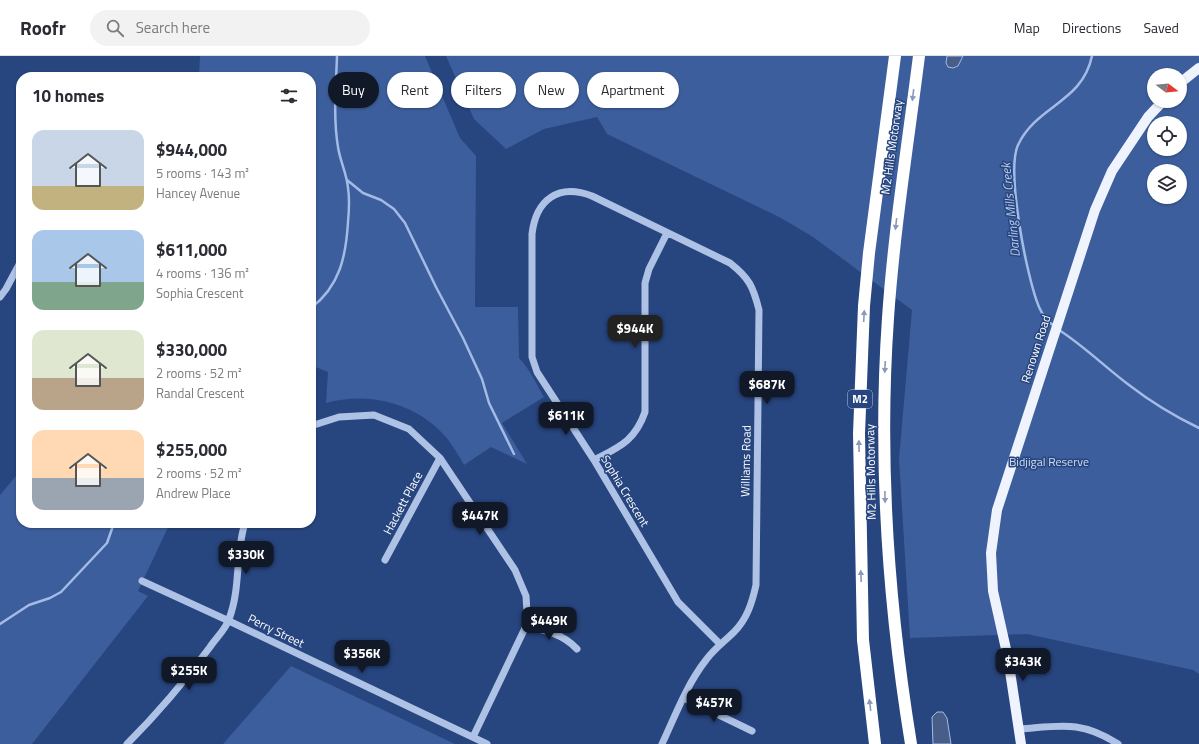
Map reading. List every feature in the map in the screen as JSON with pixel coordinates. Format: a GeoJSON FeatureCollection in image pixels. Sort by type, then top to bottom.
{"type":"FeatureCollection","features":[{"type":"Feature","properties":{"kind":"highway","name":"M2 Hills Motorway"},"geometry":{"type":"LineString","coordinates":[[875,744],[863,640],[859,427],[864,306],[869,253],[895,56]]}},
{"type":"Feature","properties":{"kind":"highway","name":"M2 Hills Motorway"},"geometry":{"type":"LineString","coordinates":[[911,744],[893,612],[888,563],[884,438],[887,340],[893,248],[918,56]]}},
{"type":"Feature","properties":{"kind":"main road"},"geometry":{"type":"LineString","coordinates":[[1187,77],[1199,68]]}},
{"type":"Feature","properties":{"kind":"main road","name":"Renown Road"},"geometry":{"type":"LineString","coordinates":[[1021,744],[1020,729],[1001,623],[993,591],[991,553],[996,510],[1046,364],[1084,238],[1112,171],[1148,117],[1156,108]]}},
{"type":"Feature","properties":{"kind":"street","name":"Williams Road"},"geometry":{"type":"LineString","coordinates":[[549,198],[565,191],[579,192],[730,263],[745,274],[754,289],[759,310],[756,585],[752,603],[735,632],[720,644],[706,660],[684,698],[662,744]]}},
{"type":"Feature","properties":{"kind":"street","name":"Sophia Crescent"},"geometry":{"type":"LineString","coordinates":[[549,198],[538,209],[534,219],[532,234],[532,357],[546,388],[594,460],[678,602],[720,644]]}},
{"type":"Feature","properties":{"kind":"street"},"geometry":{"type":"LineString","coordinates":[[594,460],[623,445],[633,437],[643,419],[645,412],[645,284],[649,269],[667,233]]}},
{"type":"Feature","properties":{"kind":"street"},"geometry":{"type":"LineString","coordinates":[[0,297],[16,270]]}},
{"type":"Feature","properties":{"kind":"street"},"geometry":{"type":"LineString","coordinates":[[316,424],[339,417],[374,416],[409,429],[440,458],[515,570],[526,596],[526,626],[473,737]]}},
{"type":"Feature","properties":{"kind":"street","name":"Hackett Place"},"geometry":{"type":"LineString","coordinates":[[385,560],[440,458]]}},
{"type":"Feature","properties":{"kind":"street"},"geometry":{"type":"LineString","coordinates":[[127,744],[157,714],[190,674],[229,621],[235,599],[241,534],[243,528]]}},
{"type":"Feature","properties":{"kind":"street","name":"Perry Street"},"geometry":{"type":"LineString","coordinates":[[142,581],[487,744]]}},
{"type":"Feature","properties":{"kind":"street"},"geometry":{"type":"LineString","coordinates":[[526,626],[556,634],[568,640],[577,649]]}},
{"type":"Feature","properties":{"kind":"street"},"geometry":{"type":"LineString","coordinates":[[684,698],[752,731]]}},
{"type":"Feature","properties":{"kind":"street"},"geometry":{"type":"LineString","coordinates":[[1020,729],[1064,725],[1076,726],[1096,732],[1118,744]]}},
{"type":"Feature","properties":{"kind":"green space"},"geometry":{"type":"Polygon","coordinates":[[[200,56],[425,56],[432,72],[387,72],[387,108],[443,108],[443,98],[460,138],[476,156],[475,307],[518,307],[519,358],[530,372],[544,397],[502,423],[527,464],[491,447],[464,465],[446,437],[434,425],[406,408],[391,403],[359,398],[326,403],[328,372],[316,367],[316,72],[199,72],[200,56]]]}},
{"type":"Feature","properties":{"kind":"green space","name":"Bidjigal Reserve"},"geometry":{"type":"Polygon","coordinates":[[[446,56],[1199,56],[1199,674],[1193,670],[1027,634],[910,638],[899,459],[912,310],[813,237],[781,218],[607,134],[597,117],[544,129],[506,149],[474,119],[469,108],[516,108],[516,72],[453,72],[446,56]]]}},
{"type":"Feature","properties":{"kind":"green space"},"geometry":{"type":"Polygon","coordinates":[[[16,476],[16,528],[168,528],[138,591],[148,596],[32,744],[0,744],[0,495],[16,476]]]}},
{"type":"Feature","properties":{"kind":"green space"},"geometry":{"type":"Polygon","coordinates":[[[291,666],[455,744],[223,744],[291,666]]]}},
{"type":"Feature","properties":{"kind":"shaded area"},"geometry":{"type":"Polygon","coordinates":[[[947,56],[963,56],[958,66],[953,68],[948,67],[946,63],[947,56]]]}},
{"type":"Feature","properties":{"kind":"shaded area"},"geometry":{"type":"Polygon","coordinates":[[[937,712],[943,712],[947,718],[951,744],[933,744],[932,717],[937,712]]]}},
{"type":"Feature","properties":{"kind":"waterway"},"geometry":{"type":"LineString","coordinates":[[316,304],[329,290],[340,270],[347,235],[349,192],[336,136],[335,102],[337,56]]}},
{"type":"Feature","properties":{"kind":"waterway","name":"Darling Mills Creek"},"geometry":{"type":"LineString","coordinates":[[1054,326],[1047,320],[1040,310],[1029,274],[1016,200],[1015,158],[1018,145],[1026,132],[1036,121],[1079,84],[1087,72],[1092,56]]}},
{"type":"Feature","properties":{"kind":"waterway"},"geometry":{"type":"LineString","coordinates":[[347,180],[363,193],[381,200],[394,209],[405,223],[463,338],[482,379],[489,403],[514,454]]}},
{"type":"Feature","properties":{"kind":"waterway","name":"Darling Mills Creek"},"geometry":{"type":"LineString","coordinates":[[1059,330],[1146,397],[1172,414],[1199,428]]}},
{"type":"Feature","properties":{"kind":"waterway"},"geometry":{"type":"LineString","coordinates":[[0,624],[29,605],[50,598],[61,592],[107,543],[112,528]]}}]}
